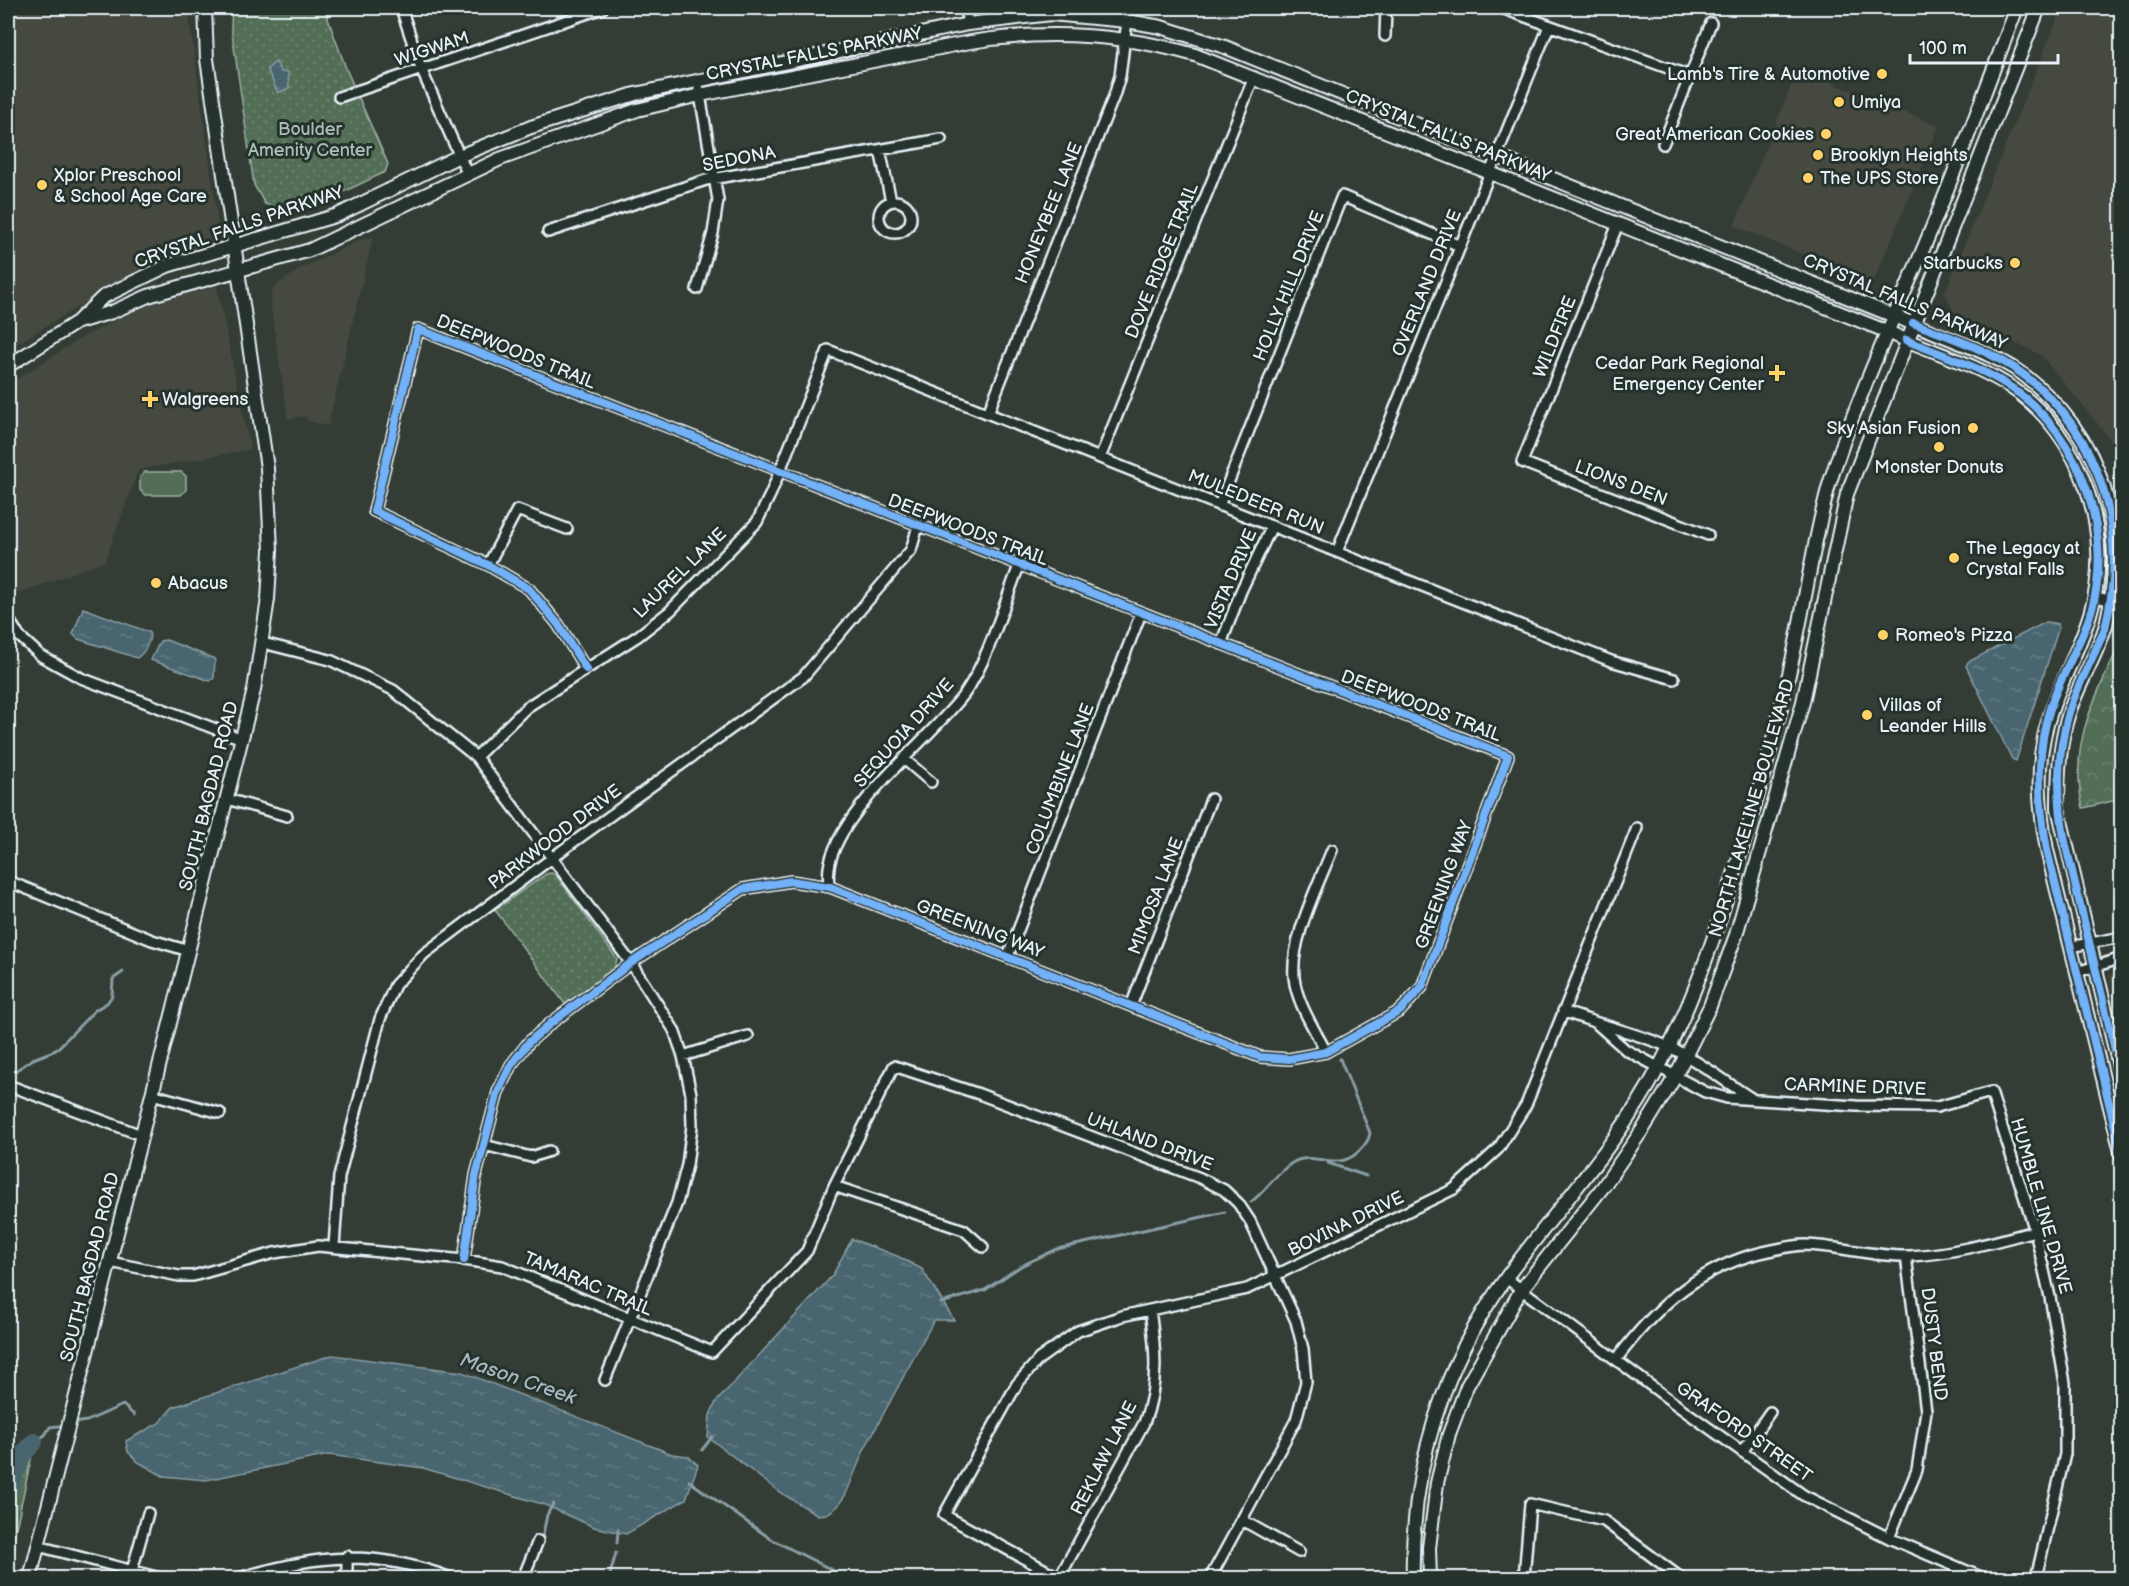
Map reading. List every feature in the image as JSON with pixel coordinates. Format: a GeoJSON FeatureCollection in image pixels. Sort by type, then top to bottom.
{"type":"FeatureCollection","features":[{"type":"Feature","properties":{"kind":"main road","name":"SOUTH BAGDAD ROAD"},"geometry":{"type":"LineString","coordinates":[[30,1578],[242,739],[263,643],[269,589],[270,509],[267,468],[207,59],[205,8]]}},
{"type":"Feature","properties":{"kind":"main road"},"geometry":{"type":"LineString","coordinates":[[2017,9],[2037,12]]}},
{"type":"Feature","properties":{"kind":"main road","name":"NORTH LAKELINE BOULEVARD"},"geometry":{"type":"LineString","coordinates":[[1413,1578],[1412,1532],[1418,1479],[1433,1418],[1466,1342],[1506,1278],[1626,1121],[1658,1068],[1693,997],[1715,940],[1762,781],[1792,664],[1829,486],[2017,9]]}},
{"type":"Feature","properties":{"kind":"main road","name":"NORTH LAKELINE BOULEVARD"},"geometry":{"type":"LineString","coordinates":[[1430,1578],[1429,1548],[1433,1515],[1449,1434],[1467,1386],[1521,1290],[1603,1187],[1675,1077],[1710,1006],[1736,934],[1803,702],[1847,494],[2037,12]]}},
{"type":"Feature","properties":{"kind":"main road","name":"CRYSTAL FALLS PARKWAY"},"geometry":{"type":"LineString","coordinates":[[8,366],[77,322],[103,297],[167,266],[339,214],[459,156],[582,109],[697,79],[968,24],[1051,14],[1127,21],[1161,27],[1225,47],[1976,349],[2016,370],[2049,396],[2072,421],[2093,452],[2117,525],[2117,602],[2068,715],[2058,772],[2058,808],[2121,1079]]}},
{"type":"Feature","properties":{"kind":"main road","name":"CRYSTAL FALLS PARKWAY"},"geometry":{"type":"LineString","coordinates":[[77,322],[112,312],[148,296],[310,250],[467,173],[536,144],[637,110],[700,95],[1007,35],[1056,33],[1125,38],[1195,55],[1888,332],[1993,377],[2030,402],[2053,426],[2075,461],[2094,518],[2098,552],[2094,597],[2090,614],[2052,703],[2039,775],[2040,810],[2047,850],[2121,1156]]}},
{"type":"Feature","properties":{"kind":"main road"},"geometry":{"type":"LineString","coordinates":[[339,214],[348,232]]}},
{"type":"Feature","properties":{"kind":"street"},"geometry":{"type":"LineString","coordinates":[[400,8],[422,71],[467,173]]}},
{"type":"Feature","properties":{"kind":"street","name":"WIGWAM"},"geometry":{"type":"LineString","coordinates":[[339,97],[422,71],[603,8]]}},
{"type":"Feature","properties":{"kind":"street"},"geometry":{"type":"LineString","coordinates":[[965,8],[968,24]]}},
{"type":"Feature","properties":{"kind":"street"},"geometry":{"type":"LineString","coordinates":[[1385,36],[1386,8]]}},
{"type":"Feature","properties":{"kind":"street"},"geometry":{"type":"LineString","coordinates":[[1501,8],[1690,76]]}},
{"type":"Feature","properties":{"kind":"street","name":"HONEYBEE LANE"},"geometry":{"type":"LineString","coordinates":[[988,413],[1114,96],[1120,76],[1127,21]]}},
{"type":"Feature","properties":{"kind":"street"},"geometry":{"type":"LineString","coordinates":[[1663,144],[1711,23]]}},
{"type":"Feature","properties":{"kind":"street","name":"OVERLAND DRIVE"},"geometry":{"type":"LineString","coordinates":[[1337,552],[1549,26]]}},
{"type":"Feature","properties":{"kind":"street","name":"DOVE RIDGE TRAIL"},"geometry":{"type":"LineString","coordinates":[[1100,458],[1254,77]]}},
{"type":"Feature","properties":{"kind":"street"},"geometry":{"type":"LineString","coordinates":[[697,79],[718,200],[713,233],[697,289]]}},
{"type":"Feature","properties":{"kind":"street","name":"SEDONA"},"geometry":{"type":"LineString","coordinates":[[548,232],[716,179],[941,138]]}},
{"type":"Feature","properties":{"kind":"street"},"geometry":{"type":"LineString","coordinates":[[880,150],[891,201]]}},
{"type":"Feature","properties":{"kind":"street","name":"HOLLY HILL DRIVE"},"geometry":{"type":"LineString","coordinates":[[1219,506],[1342,196],[1460,246]]}},
{"type":"Feature","properties":{"kind":"street","name":"WILDFIRE"},"geometry":{"type":"LineString","coordinates":[[1522,462],[1618,224]]}},
{"type":"Feature","properties":{"kind":"street","name":"DEEPWOODS TRAIL"},"geometry":{"type":"LineString","coordinates":[[488,565],[374,511],[418,329],[1508,756]]}},
{"type":"Feature","properties":{"kind":"street","name":"MULEDEER RUN"},"geometry":{"type":"LineString","coordinates":[[828,350],[1611,661],[1674,679]]}},
{"type":"Feature","properties":{"kind":"street","name":"LAUREL LANE"},"geometry":{"type":"LineString","coordinates":[[476,757],[527,707],[638,636],[670,611],[757,522],[828,350]]}},
{"type":"Feature","properties":{"kind":"street","name":"LIONS DEN"},"geometry":{"type":"LineString","coordinates":[[1522,462],[1708,535]]}},
{"type":"Feature","properties":{"kind":"street"},"geometry":{"type":"LineString","coordinates":[[567,529],[517,510],[488,565],[529,590],[539,600],[566,636],[586,669]]}},
{"type":"Feature","properties":{"kind":"street","name":"PARKWOOD DRIVE"},"geometry":{"type":"LineString","coordinates":[[334,1246],[339,1177],[380,1019],[395,985],[424,954],[553,857],[803,677],[911,550],[918,526]]}},
{"type":"Feature","properties":{"kind":"street","name":"VISTA DRIVE"},"geometry":{"type":"LineString","coordinates":[[1221,644],[1241,591],[1272,526]]}},
{"type":"Feature","properties":{"kind":"street","name":"SEQUOIA DRIVE"},"geometry":{"type":"LineString","coordinates":[[830,887],[828,871],[848,824],[904,759],[954,707],[972,682],[1019,566]]}},
{"type":"Feature","properties":{"kind":"street"},"geometry":{"type":"LineString","coordinates":[[2094,597],[2117,602]]}},
{"type":"Feature","properties":{"kind":"street","name":"COLUMBINE LANE"},"geometry":{"type":"LineString","coordinates":[[1008,956],[1142,613]]}},
{"type":"Feature","properties":{"kind":"street"},"geometry":{"type":"LineString","coordinates":[[8,618],[19,636],[41,656],[81,678],[242,739]]}},
{"type":"Feature","properties":{"kind":"street"},"geometry":{"type":"LineString","coordinates":[[263,643],[330,660],[393,690],[476,757],[632,963],[667,1016],[683,1056],[692,1110],[687,1165],[677,1203],[605,1380]]}},
{"type":"Feature","properties":{"kind":"street","name":"GREENING WAY"},"geometry":{"type":"LineString","coordinates":[[464,1260],[470,1206],[498,1092],[519,1053],[551,1023],[632,963],[743,889],[791,881],[830,887],[1260,1057],[1289,1059],[1326,1052],[1400,1011],[1422,987],[1508,756]]}},
{"type":"Feature","properties":{"kind":"street"},"geometry":{"type":"LineString","coordinates":[[904,759],[931,782]]}},
{"type":"Feature","properties":{"kind":"street"},"geometry":{"type":"LineString","coordinates":[[227,799],[287,816]]}},
{"type":"Feature","properties":{"kind":"street","name":"MIMOSA LANE"},"geometry":{"type":"LineString","coordinates":[[1131,1006],[1211,799]]}},
{"type":"Feature","properties":{"kind":"street","name":"BOVINA DRIVE"},"geometry":{"type":"LineString","coordinates":[[1059,1578],[944,1515],[1008,1397],[1039,1359],[1078,1331],[1099,1322],[1247,1289],[1454,1189],[1477,1170],[1498,1149],[1517,1120],[1637,828]]}},
{"type":"Feature","properties":{"kind":"street"},"geometry":{"type":"LineString","coordinates":[[1326,1052],[1301,1001],[1295,982],[1294,963],[1301,932],[1332,850]]}},
{"type":"Feature","properties":{"kind":"street"},"geometry":{"type":"LineString","coordinates":[[8,881],[152,940],[189,951]]}},
{"type":"Feature","properties":{"kind":"street"},"geometry":{"type":"LineString","coordinates":[[2070,947],[2090,945],[2121,937]]}},
{"type":"Feature","properties":{"kind":"street"},"geometry":{"type":"LineString","coordinates":[[2077,972],[2121,958]]}},
{"type":"Feature","properties":{"kind":"street","name":"CARMINE DRIVE"},"geometry":{"type":"LineString","coordinates":[[1563,1011],[1598,1025],[1618,1027],[1668,1047],[1687,1056],[1751,1098]]}},
{"type":"Feature","properties":{"kind":"street","name":"CARMINE DRIVE"},"geometry":{"type":"LineString","coordinates":[[1598,1025],[1626,1050],[1705,1092],[1726,1098],[1856,1106],[1937,1107],[1991,1092]]}},
{"type":"Feature","properties":{"kind":"street"},"geometry":{"type":"LineString","coordinates":[[683,1056],[748,1036]]}},
{"type":"Feature","properties":{"kind":"street","name":"TAMARAC TRAIL"},"geometry":{"type":"LineString","coordinates":[[110,1262],[179,1276],[193,1276],[292,1249],[334,1246],[464,1260],[502,1266],[712,1352],[807,1251],[834,1186],[894,1066]]}},
{"type":"Feature","properties":{"kind":"street","name":"UHLAND DRIVE"},"geometry":{"type":"LineString","coordinates":[[894,1066],[979,1094],[1200,1178],[1224,1190],[1238,1203],[1250,1221],[1296,1321],[1303,1349],[1305,1382],[1296,1420],[1210,1578]]}},
{"type":"Feature","properties":{"kind":"street"},"geometry":{"type":"LineString","coordinates":[[8,1085],[141,1135]]}},
{"type":"Feature","properties":{"kind":"street","name":"HUMBLE LINE DRIVE"},"geometry":{"type":"LineString","coordinates":[[1991,1092],[2035,1231],[2050,1297],[2065,1383],[2065,1454],[2036,1578]]}},
{"type":"Feature","properties":{"kind":"street"},"geometry":{"type":"LineString","coordinates":[[152,1094],[219,1113]]}},
{"type":"Feature","properties":{"kind":"street"},"geometry":{"type":"LineString","coordinates":[[484,1145],[531,1156],[549,1151]]}},
{"type":"Feature","properties":{"kind":"street"},"geometry":{"type":"LineString","coordinates":[[834,1186],[964,1230],[983,1247]]}},
{"type":"Feature","properties":{"kind":"street"},"geometry":{"type":"LineString","coordinates":[[1616,1360],[1655,1311],[1683,1288],[1720,1267],[1753,1254],[1802,1245],[1906,1256],[1948,1254],[2035,1231]]}},
{"type":"Feature","properties":{"kind":"street","name":"DUSTY BEND"},"geometry":{"type":"LineString","coordinates":[[1889,1538],[1917,1470],[1926,1412],[1906,1256]]}},
{"type":"Feature","properties":{"kind":"street","name":"GRAFORD STREET"},"geometry":{"type":"LineString","coordinates":[[1506,1278],[1803,1495],[1889,1538],[1983,1578]]}},
{"type":"Feature","properties":{"kind":"street","name":"REKLAW LANE"},"geometry":{"type":"LineString","coordinates":[[1059,1578],[1144,1423],[1151,1404],[1156,1361],[1150,1310]]}},
{"type":"Feature","properties":{"kind":"street"},"geometry":{"type":"LineString","coordinates":[[1742,1452],[1770,1412]]}},
{"type":"Feature","properties":{"kind":"street"},"geometry":{"type":"LineString","coordinates":[[1524,1578],[1530,1504],[1605,1521],[1681,1578]]}},
{"type":"Feature","properties":{"kind":"street"},"geometry":{"type":"LineString","coordinates":[[130,1575],[148,1513]]}},
{"type":"Feature","properties":{"kind":"street"},"geometry":{"type":"LineString","coordinates":[[1242,1520],[1299,1552]]}},
{"type":"Feature","properties":{"kind":"street"},"geometry":{"type":"LineString","coordinates":[[523,1578],[538,1541]]}},
{"type":"Feature","properties":{"kind":"street"},"geometry":{"type":"LineString","coordinates":[[38,1546],[130,1575],[160,1578]]}},
{"type":"Feature","properties":{"kind":"street"},"geometry":{"type":"LineString","coordinates":[[239,1578],[294,1563],[347,1556],[415,1565],[451,1578]]}},
{"type":"Feature","properties":{"kind":"street"},"geometry":{"type":"LineString","coordinates":[[347,1556],[347,1578]]}},
{"type":"Feature","properties":{"kind":"shaded area"},"geometry":{"type":"Polygon","coordinates":[[[8,8],[185,8],[188,10],[219,230],[216,243],[166,260],[116,284],[8,349],[8,8]]]}},
{"type":"Feature","properties":{"kind":"shaded area"},"geometry":{"type":"Polygon","coordinates":[[[2062,8],[2121,8],[2122,449],[2117,452],[2107,435],[2041,355],[1955,316],[1945,292],[2062,8]]]}},
{"type":"Feature","properties":{"kind":"shaded area"},"geometry":{"type":"Polygon","coordinates":[[[1798,69],[1939,126],[1873,283],[1734,226],[1798,69]]]}},
{"type":"Feature","properties":{"kind":"shaded area"},"geometry":{"type":"Polygon","coordinates":[[[373,237],[328,426],[309,421],[305,416],[288,419],[271,307],[272,289],[300,269],[363,239],[373,237]]]}},
{"type":"Feature","properties":{"kind":"shaded area"},"geometry":{"type":"Polygon","coordinates":[[[217,287],[250,449],[138,470],[105,561],[8,597],[8,385],[78,340],[159,297],[217,287]]]}},
{"type":"Feature","properties":{"kind":"shaded area"},"geometry":{"type":"Polygon","coordinates":[[[2122,970],[2121,1029],[2109,975],[2122,970]]]}},
{"type":"Feature","properties":{"kind":"green space","name":"Boulder Amenity Center"},"geometry":{"type":"Polygon","coordinates":[[[232,8],[324,8],[347,71],[388,164],[385,172],[327,200],[286,210],[265,204],[254,185],[231,26],[232,8]]]}},
{"type":"Feature","properties":{"kind":"green space"},"geometry":{"type":"Polygon","coordinates":[[[145,472],[181,472],[186,476],[186,490],[181,495],[145,495],[140,490],[140,477],[145,472]]]}},
{"type":"Feature","properties":{"kind":"green space"},"geometry":{"type":"Polygon","coordinates":[[[2121,641],[2121,799],[2083,808],[2079,784],[2082,741],[2094,702],[2121,641]]]}},
{"type":"Feature","properties":{"kind":"green space"},"geometry":{"type":"Polygon","coordinates":[[[546,874],[556,875],[617,959],[614,970],[565,1004],[495,910],[546,874]]]}},
{"type":"Feature","properties":{"kind":"green space"},"geometry":{"type":"Polygon","coordinates":[[[29,1441],[33,1450],[13,1542],[8,1541],[8,1469],[29,1441]]]}},
{"type":"Feature","properties":{"kind":"water"},"geometry":{"type":"Polygon","coordinates":[[[276,62],[281,72],[288,72],[289,88],[278,93],[267,69],[276,62]]]}},
{"type":"Feature","properties":{"kind":"water"},"geometry":{"type":"Polygon","coordinates":[[[83,608],[149,632],[145,650],[137,658],[78,639],[73,634],[83,608]]]}},
{"type":"Feature","properties":{"kind":"water"},"geometry":{"type":"Polygon","coordinates":[[[2046,622],[2058,624],[2059,627],[2016,761],[2012,759],[1966,666],[1968,662],[2046,622]]]}},
{"type":"Feature","properties":{"kind":"water"},"geometry":{"type":"Polygon","coordinates":[[[166,640],[215,659],[214,678],[210,681],[151,660],[160,641],[166,640]]]}},
{"type":"Feature","properties":{"kind":"water"},"geometry":{"type":"Polygon","coordinates":[[[852,1239],[897,1256],[922,1269],[954,1320],[934,1320],[864,1450],[846,1494],[838,1506],[827,1514],[818,1515],[779,1492],[708,1437],[710,1415],[716,1402],[832,1276],[852,1239]]]}},
{"type":"Feature","properties":{"kind":"water"},"geometry":{"type":"Polygon","coordinates":[[[332,1355],[462,1372],[672,1454],[688,1456],[698,1465],[686,1499],[626,1534],[594,1527],[545,1505],[423,1468],[329,1455],[206,1480],[163,1476],[138,1462],[128,1452],[126,1441],[159,1423],[173,1407],[332,1355]]]}},
{"type":"Feature","properties":{"kind":"waterway"},"geometry":{"type":"LineString","coordinates":[[8,1076],[33,1059],[56,1050],[95,1010],[107,1003],[112,996],[113,979],[123,972]]}},
{"type":"Feature","properties":{"kind":"waterway"},"geometry":{"type":"LineString","coordinates":[[1251,1202],[1292,1163],[1300,1159],[1344,1160],[1361,1149],[1367,1142],[1370,1133],[1340,1059]]}},
{"type":"Feature","properties":{"kind":"waterway"},"geometry":{"type":"LineString","coordinates":[[1328,1163],[1366,1176]]}},
{"type":"Feature","properties":{"kind":"waterway"},"geometry":{"type":"LineString","coordinates":[[941,1303],[985,1290],[1021,1266],[1057,1249],[1225,1212]]}},
{"type":"Feature","properties":{"kind":"waterway","name":"Mason Creek"},"geometry":{"type":"LineString","coordinates":[[73,1423],[87,1421],[123,1405],[134,1415]]}},
{"type":"Feature","properties":{"kind":"waterway","name":"Mason Creek"},"geometry":{"type":"LineString","coordinates":[[34,1442],[45,1435],[50,1427],[66,1425]]}},
{"type":"Feature","properties":{"kind":"waterway"},"geometry":{"type":"LineString","coordinates":[[702,1450],[712,1437]]}},
{"type":"Feature","properties":{"kind":"waterway","name":"Mason Creek"},"geometry":{"type":"LineString","coordinates":[[8,1490],[20,1458],[34,1442]]}},
{"type":"Feature","properties":{"kind":"waterway","name":"Mason Creek"},"geometry":{"type":"LineString","coordinates":[[689,1481],[771,1539],[848,1578]]}},
{"type":"Feature","properties":{"kind":"waterway"},"geometry":{"type":"LineString","coordinates":[[542,1539],[547,1515],[553,1504]]}},
{"type":"Feature","properties":{"kind":"waterway"},"geometry":{"type":"LineString","coordinates":[[617,1543],[618,1530]]}},
{"type":"Feature","properties":{"kind":"waterway"},"geometry":{"type":"LineString","coordinates":[[609,1578],[616,1553]]}},
{"type":"Feature","properties":{"kind":"cycle path"},"geometry":{"type":"LineString","coordinates":[[1913,323],[1985,352],[2024,375],[2051,399],[2073,426],[2090,456],[2103,488],[2110,522],[2113,557],[2112,593],[2105,628],[2068,716],[2061,748],[2059,795],[2065,842],[2122,1079]]}},
{"type":"Feature","properties":{"kind":"cycle path"},"geometry":{"type":"LineString","coordinates":[[464,1260],[476,1175],[498,1092],[511,1065],[529,1042],[551,1023],[631,963],[743,889],[791,881],[830,887],[1260,1057],[1289,1059],[1326,1052],[1400,1011],[1422,987],[1508,756],[418,329],[374,511],[488,565],[529,589],[558,624],[586,669]]}},
{"type":"Feature","properties":{"kind":"cycle path"},"geometry":{"type":"LineString","coordinates":[[1906,340],[1988,374],[2013,389],[2037,409],[2057,433],[2074,460],[2087,490],[2095,521],[2098,553],[2097,584],[2086,626],[2056,691],[2047,720],[2041,757],[2040,794],[2047,850],[2122,1156]]}},
{"type":"Feature","properties":{"kind":"place","name":"Lamb's Tire & Automotive"},"geometry":{"type":"Point","coordinates":[1882,74]}},
{"type":"Feature","properties":{"kind":"place","name":"Umiya"},"geometry":{"type":"Point","coordinates":[1839,102]}},
{"type":"Feature","properties":{"kind":"place","name":"Great American Cookies"},"geometry":{"type":"Point","coordinates":[1826,134]}},
{"type":"Feature","properties":{"kind":"place","name":"Brooklyn Heights"},"geometry":{"type":"Point","coordinates":[1818,155]}},
{"type":"Feature","properties":{"kind":"place","name":"The UPS Store"},"geometry":{"type":"Point","coordinates":[1808,178]}},
{"type":"Feature","properties":{"kind":"place","name":"Xplor Preschool & School Age Care"},"geometry":{"type":"Point","coordinates":[42,185]}},
{"type":"Feature","properties":{"kind":"place","name":"Starbucks"},"geometry":{"type":"Point","coordinates":[2015,263]}},
{"type":"Feature","properties":{"kind":"place","name":"Cedar Park Regional Emergency Center"},"geometry":{"type":"Point","coordinates":[1777,373]}},
{"type":"Feature","properties":{"kind":"place","name":"Walgreens"},"geometry":{"type":"Point","coordinates":[150,399]}},
{"type":"Feature","properties":{"kind":"place","name":"Sky Asian Fusion"},"geometry":{"type":"Point","coordinates":[1973,428]}},
{"type":"Feature","properties":{"kind":"place","name":"Monster Donuts"},"geometry":{"type":"Point","coordinates":[1939,447]}},
{"type":"Feature","properties":{"kind":"place","name":"The Legacy at Crystal Falls"},"geometry":{"type":"Point","coordinates":[1954,558]}},
{"type":"Feature","properties":{"kind":"place","name":"Abacus"},"geometry":{"type":"Point","coordinates":[156,583]}},
{"type":"Feature","properties":{"kind":"place","name":"Romeo's Pizza"},"geometry":{"type":"Point","coordinates":[1883,635]}},
{"type":"Feature","properties":{"kind":"place","name":"Villas of Leander Hills"},"geometry":{"type":"Point","coordinates":[1867,715]}}]}
